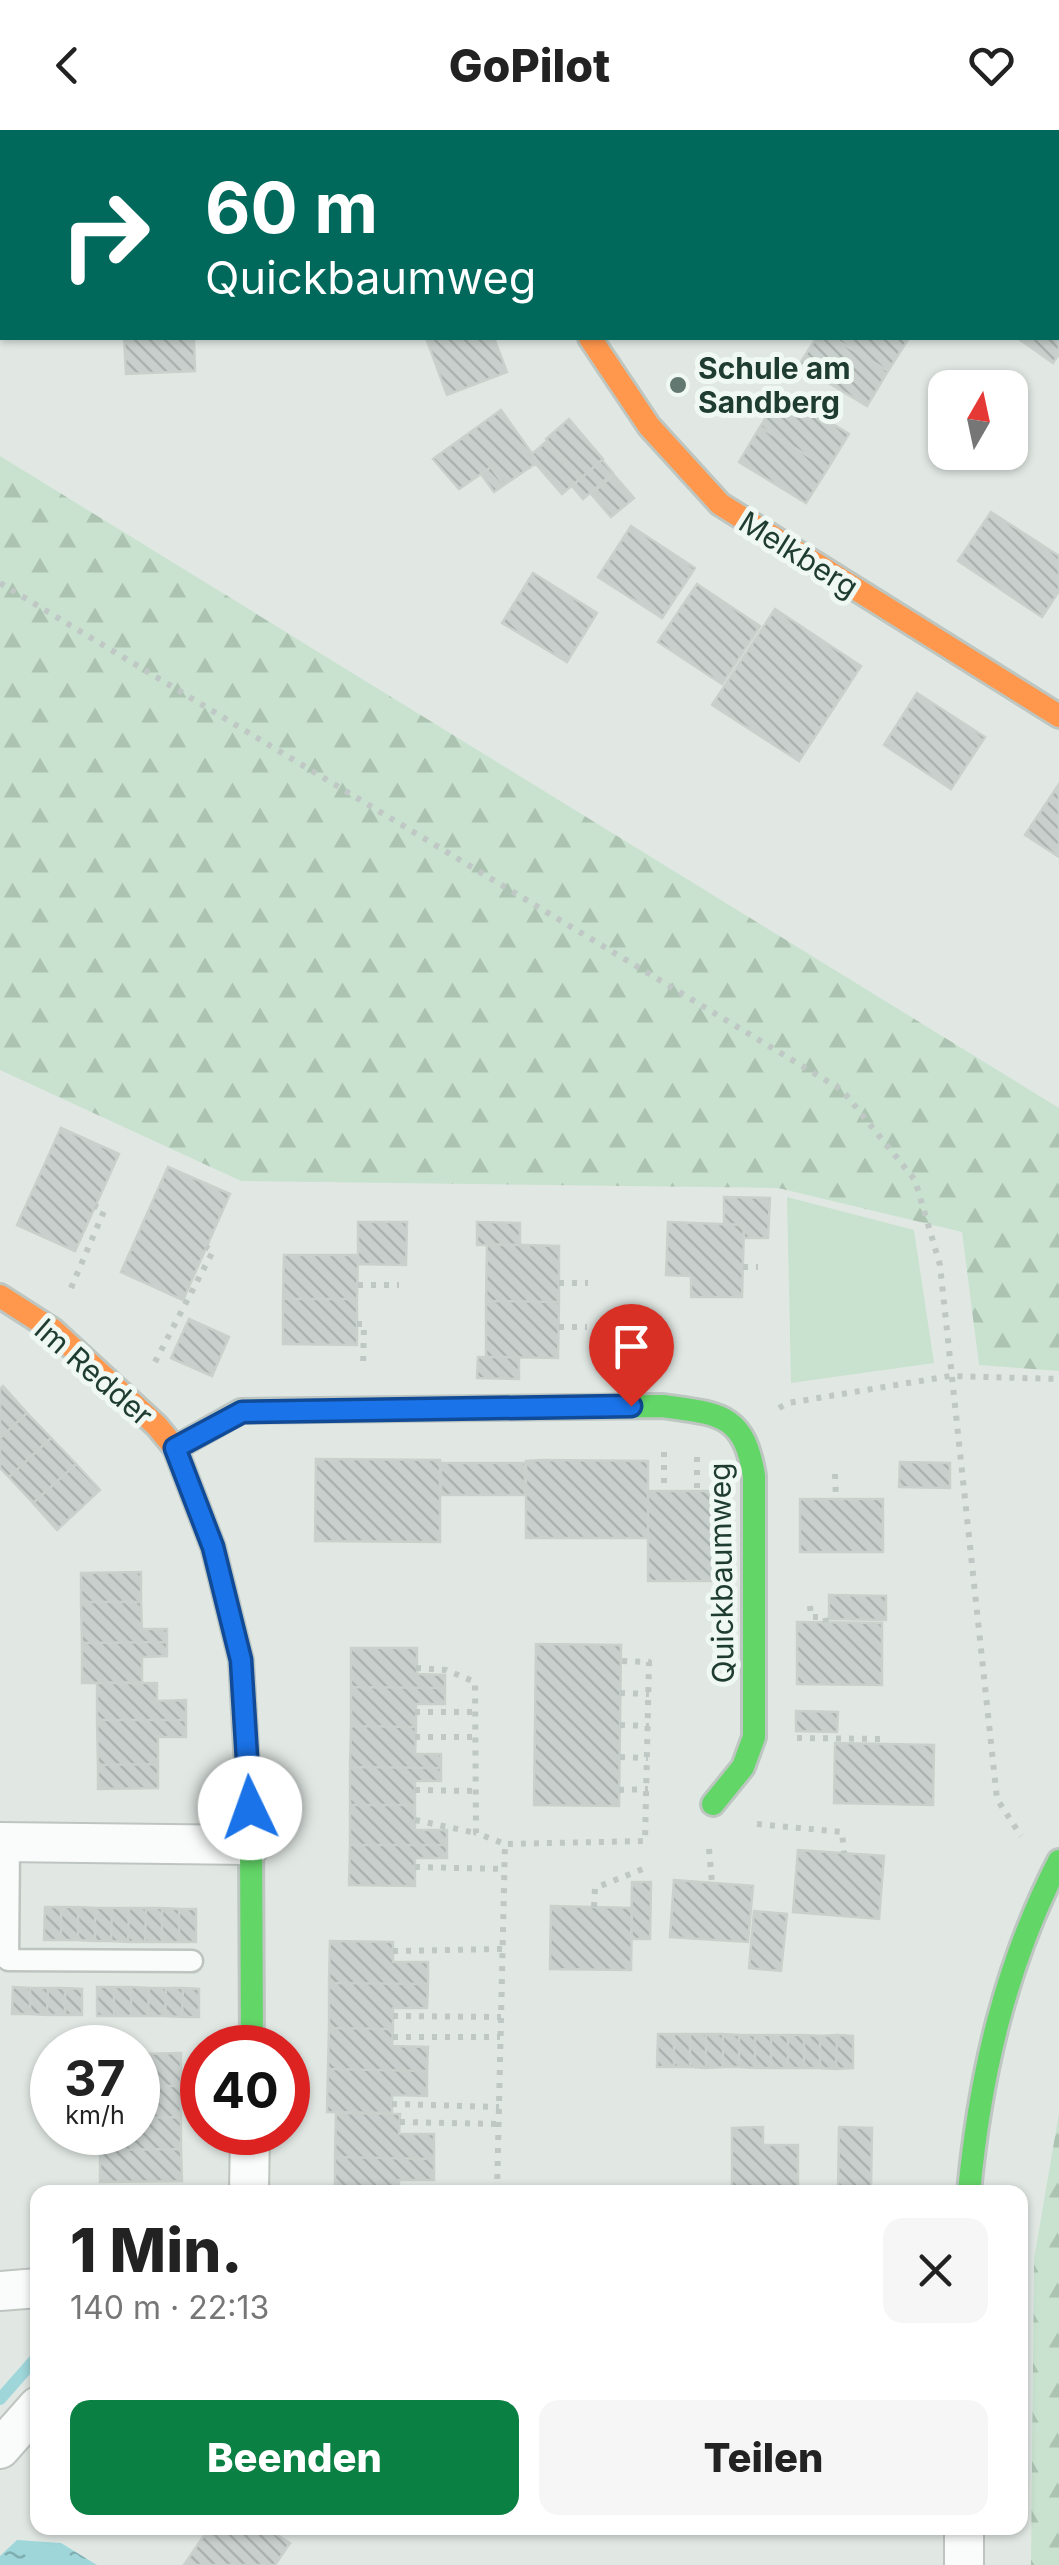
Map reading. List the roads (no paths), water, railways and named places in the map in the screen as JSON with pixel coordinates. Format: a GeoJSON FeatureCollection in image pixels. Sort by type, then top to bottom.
{"type":"FeatureCollection","features":[{"type":"Feature","properties":{"kind":"street","name":"Melkberg"},"geometry":{"type":"LineString","coordinates":[[591,340],[649,426],[720,504],[1059,716]]}},
{"type":"Feature","properties":{"kind":"street","name":"Im Redder"},"geometry":{"type":"LineString","coordinates":[[0,1296],[54,1330],[175,1448],[213,1547],[241,1660],[252,1845],[252,2025]]}},
{"type":"Feature","properties":{"kind":"street","name":"Quickbaumweg"},"geometry":{"type":"LineString","coordinates":[[175,1448],[242,1412],[663,1406],[719,1414],[738,1427],[750,1451],[754,1476],[754,1737],[744,1767],[713,1804]]}},
{"type":"Feature","properties":{"kind":"street"},"geometry":{"type":"LineString","coordinates":[[5,1842],[252,1845]]}},
{"type":"Feature","properties":{"kind":"street"},"geometry":{"type":"LineString","coordinates":[[970,2185],[990,2051],[1012,1962],[1054,1870]]}},
{"type":"Feature","properties":{"kind":"street"},"geometry":{"type":"LineString","coordinates":[[248,2185],[249,2155]]}},
{"type":"Feature","properties":{"kind":"street"},"geometry":{"type":"LineString","coordinates":[[0,2291],[30,2289]]}},
{"type":"Feature","properties":{"kind":"street"},"geometry":{"type":"LineString","coordinates":[[0,2449],[30,2415]]}},
{"type":"Feature","properties":{"kind":"street"},"geometry":{"type":"LineString","coordinates":[[964,2535],[964,2565]]}},
{"type":"Feature","properties":{"kind":"lane"},"geometry":{"type":"LineString","coordinates":[[5,1842],[8,1960],[192,1961]]}},
{"type":"Feature","properties":{"kind":"water"},"geometry":{"type":"Polygon","coordinates":[[[17,2540],[61,2543],[97,2565],[0,2565],[0,2556],[17,2540]]]}},
{"type":"Feature","properties":{"kind":"waterway"},"geometry":{"type":"LineString","coordinates":[[0,2399],[30,2365]]}},
{"type":"Feature","properties":{"kind":"place","name":"Schule am Sandberg"},"geometry":{"type":"Point","coordinates":[678,385]}}]}
